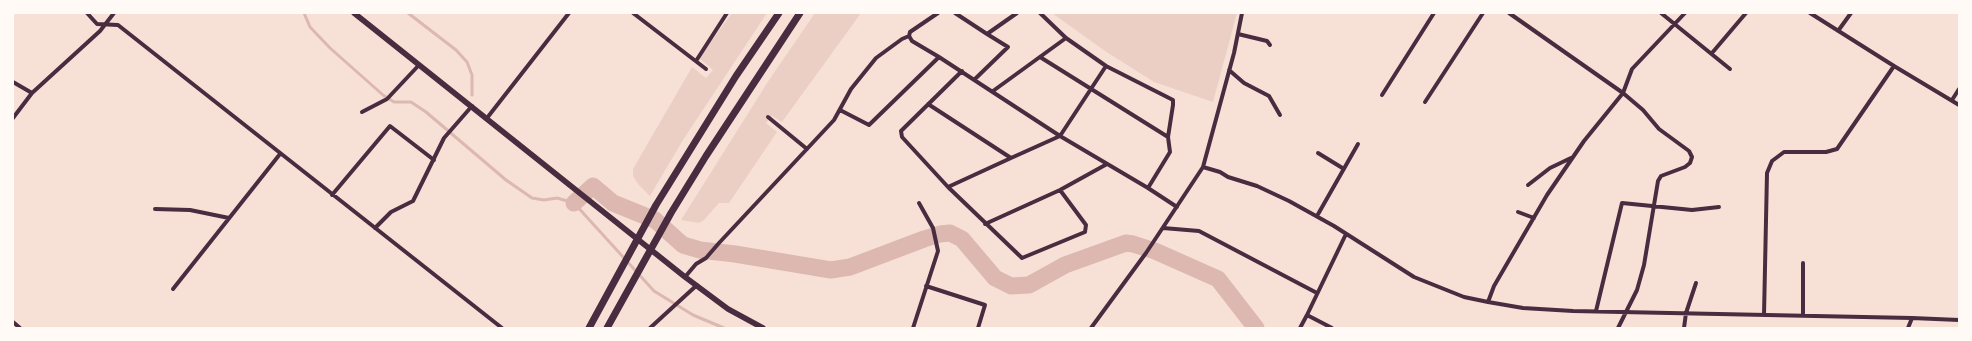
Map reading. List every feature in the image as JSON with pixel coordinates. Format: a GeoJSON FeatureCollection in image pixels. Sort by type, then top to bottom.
{"type":"FeatureCollection","features":[{"type":"Feature","properties":{"kind":"highway"},"geometry":{"type":"LineString","coordinates":[[589,328],[656,205],[736,76],[779,13]]}},
{"type":"Feature","properties":{"kind":"highway"},"geometry":{"type":"LineString","coordinates":[[607,328],[671,213],[746,93],[800,13]]}},
{"type":"Feature","properties":{"kind":"main road"},"geometry":{"type":"LineString","coordinates":[[354,13],[685,277],[728,309],[763,328]]}},
{"type":"Feature","properties":{"kind":"street"},"geometry":{"type":"LineString","coordinates":[[87,13],[97,24],[118,25],[502,328]]}},
{"type":"Feature","properties":{"kind":"street"},"geometry":{"type":"LineString","coordinates":[[13,118],[32,93],[106,24],[114,13]]}},
{"type":"Feature","properties":{"kind":"street"},"geometry":{"type":"LineString","coordinates":[[487,118],[569,13]]}},
{"type":"Feature","properties":{"kind":"street"},"geometry":{"type":"LineString","coordinates":[[633,13],[706,69]]}},
{"type":"Feature","properties":{"kind":"street"},"geometry":{"type":"LineString","coordinates":[[696,61],[726,13]]}},
{"type":"Feature","properties":{"kind":"street"},"geometry":{"type":"LineString","coordinates":[[685,277],[807,149],[840,110],[851,89],[876,58],[902,39],[909,36],[910,32],[938,13]]}},
{"type":"Feature","properties":{"kind":"street"},"geometry":{"type":"LineString","coordinates":[[955,13],[1008,47],[975,79]]}},
{"type":"Feature","properties":{"kind":"street"},"geometry":{"type":"LineString","coordinates":[[987,34],[1016,13]]}},
{"type":"Feature","properties":{"kind":"street"},"geometry":{"type":"LineString","coordinates":[[1040,13],[1066,38],[1106,66],[1172,100],[1173,105],[1168,137],[1170,152],[1148,188]]}},
{"type":"Feature","properties":{"kind":"street"},"geometry":{"type":"LineString","coordinates":[[1091,328],[1163,228],[1203,167],[1230,70],[1242,13]]}},
{"type":"Feature","properties":{"kind":"street"},"geometry":{"type":"LineString","coordinates":[[1382,95],[1434,13]]}},
{"type":"Feature","properties":{"kind":"street"},"geometry":{"type":"LineString","coordinates":[[1425,102],[1483,13]]}},
{"type":"Feature","properties":{"kind":"street"},"geometry":{"type":"LineString","coordinates":[[1509,13],[1623,93],[1643,110],[1659,129],[1689,151],[1692,157],[1690,163],[1685,167],[1661,176],[1658,181],[1644,265],[1637,290],[1618,328]]}},
{"type":"Feature","properties":{"kind":"street"},"geometry":{"type":"LineString","coordinates":[[1661,13],[1730,69]]}},
{"type":"Feature","properties":{"kind":"street"},"geometry":{"type":"LineString","coordinates":[[1488,302],[1494,286],[1534,218],[1574,156],[1623,93],[1632,69],[1685,13]]}},
{"type":"Feature","properties":{"kind":"street"},"geometry":{"type":"LineString","coordinates":[[1712,54],[1746,13]]}},
{"type":"Feature","properties":{"kind":"street"},"geometry":{"type":"LineString","coordinates":[[1810,13],[1959,105]]}},
{"type":"Feature","properties":{"kind":"street"},"geometry":{"type":"LineString","coordinates":[[1838,31],[1851,13]]}},
{"type":"Feature","properties":{"kind":"street"},"geometry":{"type":"LineString","coordinates":[[1238,34],[1267,41],[1270,45]]}},
{"type":"Feature","properties":{"kind":"street"},"geometry":{"type":"LineString","coordinates":[[909,36],[912,41],[975,79],[1060,136],[1177,206]]}},
{"type":"Feature","properties":{"kind":"street"},"geometry":{"type":"LineString","coordinates":[[993,91],[1066,38]]}},
{"type":"Feature","properties":{"kind":"street"},"geometry":{"type":"LineString","coordinates":[[840,110],[869,125],[939,57]]}},
{"type":"Feature","properties":{"kind":"street"},"geometry":{"type":"LineString","coordinates":[[1040,57],[1168,137]]}},
{"type":"Feature","properties":{"kind":"street"},"geometry":{"type":"LineString","coordinates":[[362,112],[387,99],[420,65]]}},
{"type":"Feature","properties":{"kind":"street"},"geometry":{"type":"LineString","coordinates":[[948,187],[1060,136],[1106,66]]}},
{"type":"Feature","properties":{"kind":"street"},"geometry":{"type":"LineString","coordinates":[[1764,314],[1767,173],[1772,161],[1784,152],[1826,152],[1837,149],[1894,66]]}},
{"type":"Feature","properties":{"kind":"street"},"geometry":{"type":"LineString","coordinates":[[1230,70],[1244,83],[1269,96],[1280,115]]}},
{"type":"Feature","properties":{"kind":"street"},"geometry":{"type":"LineString","coordinates":[[962,71],[901,131],[902,137],[948,187],[1022,258],[1085,232],[1086,225],[1060,190]]}},
{"type":"Feature","properties":{"kind":"street"},"geometry":{"type":"LineString","coordinates":[[13,82],[32,93]]}},
{"type":"Feature","properties":{"kind":"street"},"geometry":{"type":"LineString","coordinates":[[1952,100],[1959,89]]}},
{"type":"Feature","properties":{"kind":"street"},"geometry":{"type":"LineString","coordinates":[[928,104],[1011,158]]}},
{"type":"Feature","properties":{"kind":"street"},"geometry":{"type":"LineString","coordinates":[[375,228],[391,212],[413,201],[444,138],[472,106]]}},
{"type":"Feature","properties":{"kind":"street"},"geometry":{"type":"LineString","coordinates":[[768,117],[807,149]]}},
{"type":"Feature","properties":{"kind":"street"},"geometry":{"type":"LineString","coordinates":[[332,195],[390,126],[434,160]]}},
{"type":"Feature","properties":{"kind":"street"},"geometry":{"type":"LineString","coordinates":[[1317,216],[1358,144]]}},
{"type":"Feature","properties":{"kind":"street"},"geometry":{"type":"LineString","coordinates":[[1318,152],[1344,169]]}},
{"type":"Feature","properties":{"kind":"street"},"geometry":{"type":"LineString","coordinates":[[174,289],[280,154]]}},
{"type":"Feature","properties":{"kind":"street"},"geometry":{"type":"LineString","coordinates":[[1528,185],[1550,168],[1574,156]]}},
{"type":"Feature","properties":{"kind":"street"},"geometry":{"type":"LineString","coordinates":[[985,224],[1060,190],[1107,164]]}},
{"type":"Feature","properties":{"kind":"street"},"geometry":{"type":"LineString","coordinates":[[1203,167],[1220,172],[1228,178],[1257,186],[1317,216],[1414,277],[1464,296],[1488,302],[1523,308],[1625,313],[1764,314],[1959,320]]}},
{"type":"Feature","properties":{"kind":"street"},"geometry":{"type":"LineString","coordinates":[[913,328],[938,250],[933,228],[919,203]]}},
{"type":"Feature","properties":{"kind":"street"},"geometry":{"type":"LineString","coordinates":[[1596,311],[1622,203],[1692,210],[1719,207]]}},
{"type":"Feature","properties":{"kind":"street"},"geometry":{"type":"LineString","coordinates":[[155,209],[190,210],[229,218]]}},
{"type":"Feature","properties":{"kind":"street"},"geometry":{"type":"LineString","coordinates":[[1518,212],[1534,218]]}},
{"type":"Feature","properties":{"kind":"street"},"geometry":{"type":"LineString","coordinates":[[1163,228],[1199,231],[1317,293]]}},
{"type":"Feature","properties":{"kind":"street"},"geometry":{"type":"LineString","coordinates":[[1300,328],[1346,234]]}},
{"type":"Feature","properties":{"kind":"street"},"geometry":{"type":"LineString","coordinates":[[1803,263],[1803,315]]}},
{"type":"Feature","properties":{"kind":"street"},"geometry":{"type":"LineString","coordinates":[[1684,328],[1686,313],[1696,283]]}},
{"type":"Feature","properties":{"kind":"street"},"geometry":{"type":"LineString","coordinates":[[650,328],[696,285]]}},
{"type":"Feature","properties":{"kind":"street"},"geometry":{"type":"LineString","coordinates":[[926,286],[985,305],[978,328]]}},
{"type":"Feature","properties":{"kind":"street"},"geometry":{"type":"LineString","coordinates":[[1307,315],[1332,328]]}},
{"type":"Feature","properties":{"kind":"street"},"geometry":{"type":"LineString","coordinates":[[1908,328],[1912,318]]}},
{"type":"Feature","properties":{"kind":"street"},"geometry":{"type":"LineString","coordinates":[[13,322],[20,328]]}},
{"type":"Feature","properties":{"kind":"shaded area"},"geometry":{"type":"Polygon","coordinates":[[[732,13],[767,13],[683,140],[650,196],[638,184],[633,176],[633,169],[692,67],[706,78],[713,70],[699,58],[732,13]]]}},
{"type":"Feature","properties":{"kind":"shaded area"},"geometry":{"type":"Polygon","coordinates":[[[815,13],[861,13],[782,122],[772,116],[766,123],[777,132],[729,203],[719,203],[704,220],[699,223],[681,220],[769,80],[815,13]]]}},
{"type":"Feature","properties":{"kind":"shaded area"},"geometry":{"type":"Polygon","coordinates":[[[1052,13],[1237,13],[1213,102],[1154,82],[1105,51],[1052,13]]]}},
{"type":"Feature","properties":{"kind":"waterway"},"geometry":{"type":"LineString","coordinates":[[304,13],[310,27],[330,48],[383,95],[394,102],[411,102],[426,112],[506,180],[532,198],[544,200],[557,198],[574,203],[654,291],[693,315],[724,328]]}},
{"type":"Feature","properties":{"kind":"waterway"},"geometry":{"type":"LineString","coordinates":[[408,13],[456,50],[467,62],[472,75],[472,95]]}},
{"type":"Feature","properties":{"kind":"waterway"},"geometry":{"type":"LineString","coordinates":[[574,203],[593,186],[613,203],[655,220],[683,245],[700,250],[735,254],[831,270],[850,267],[924,239],[940,234],[950,233],[962,239],[995,278],[1011,286],[1029,285],[1065,265],[1126,243],[1133,244],[1155,251],[1218,279],[1256,328]]}}]}
